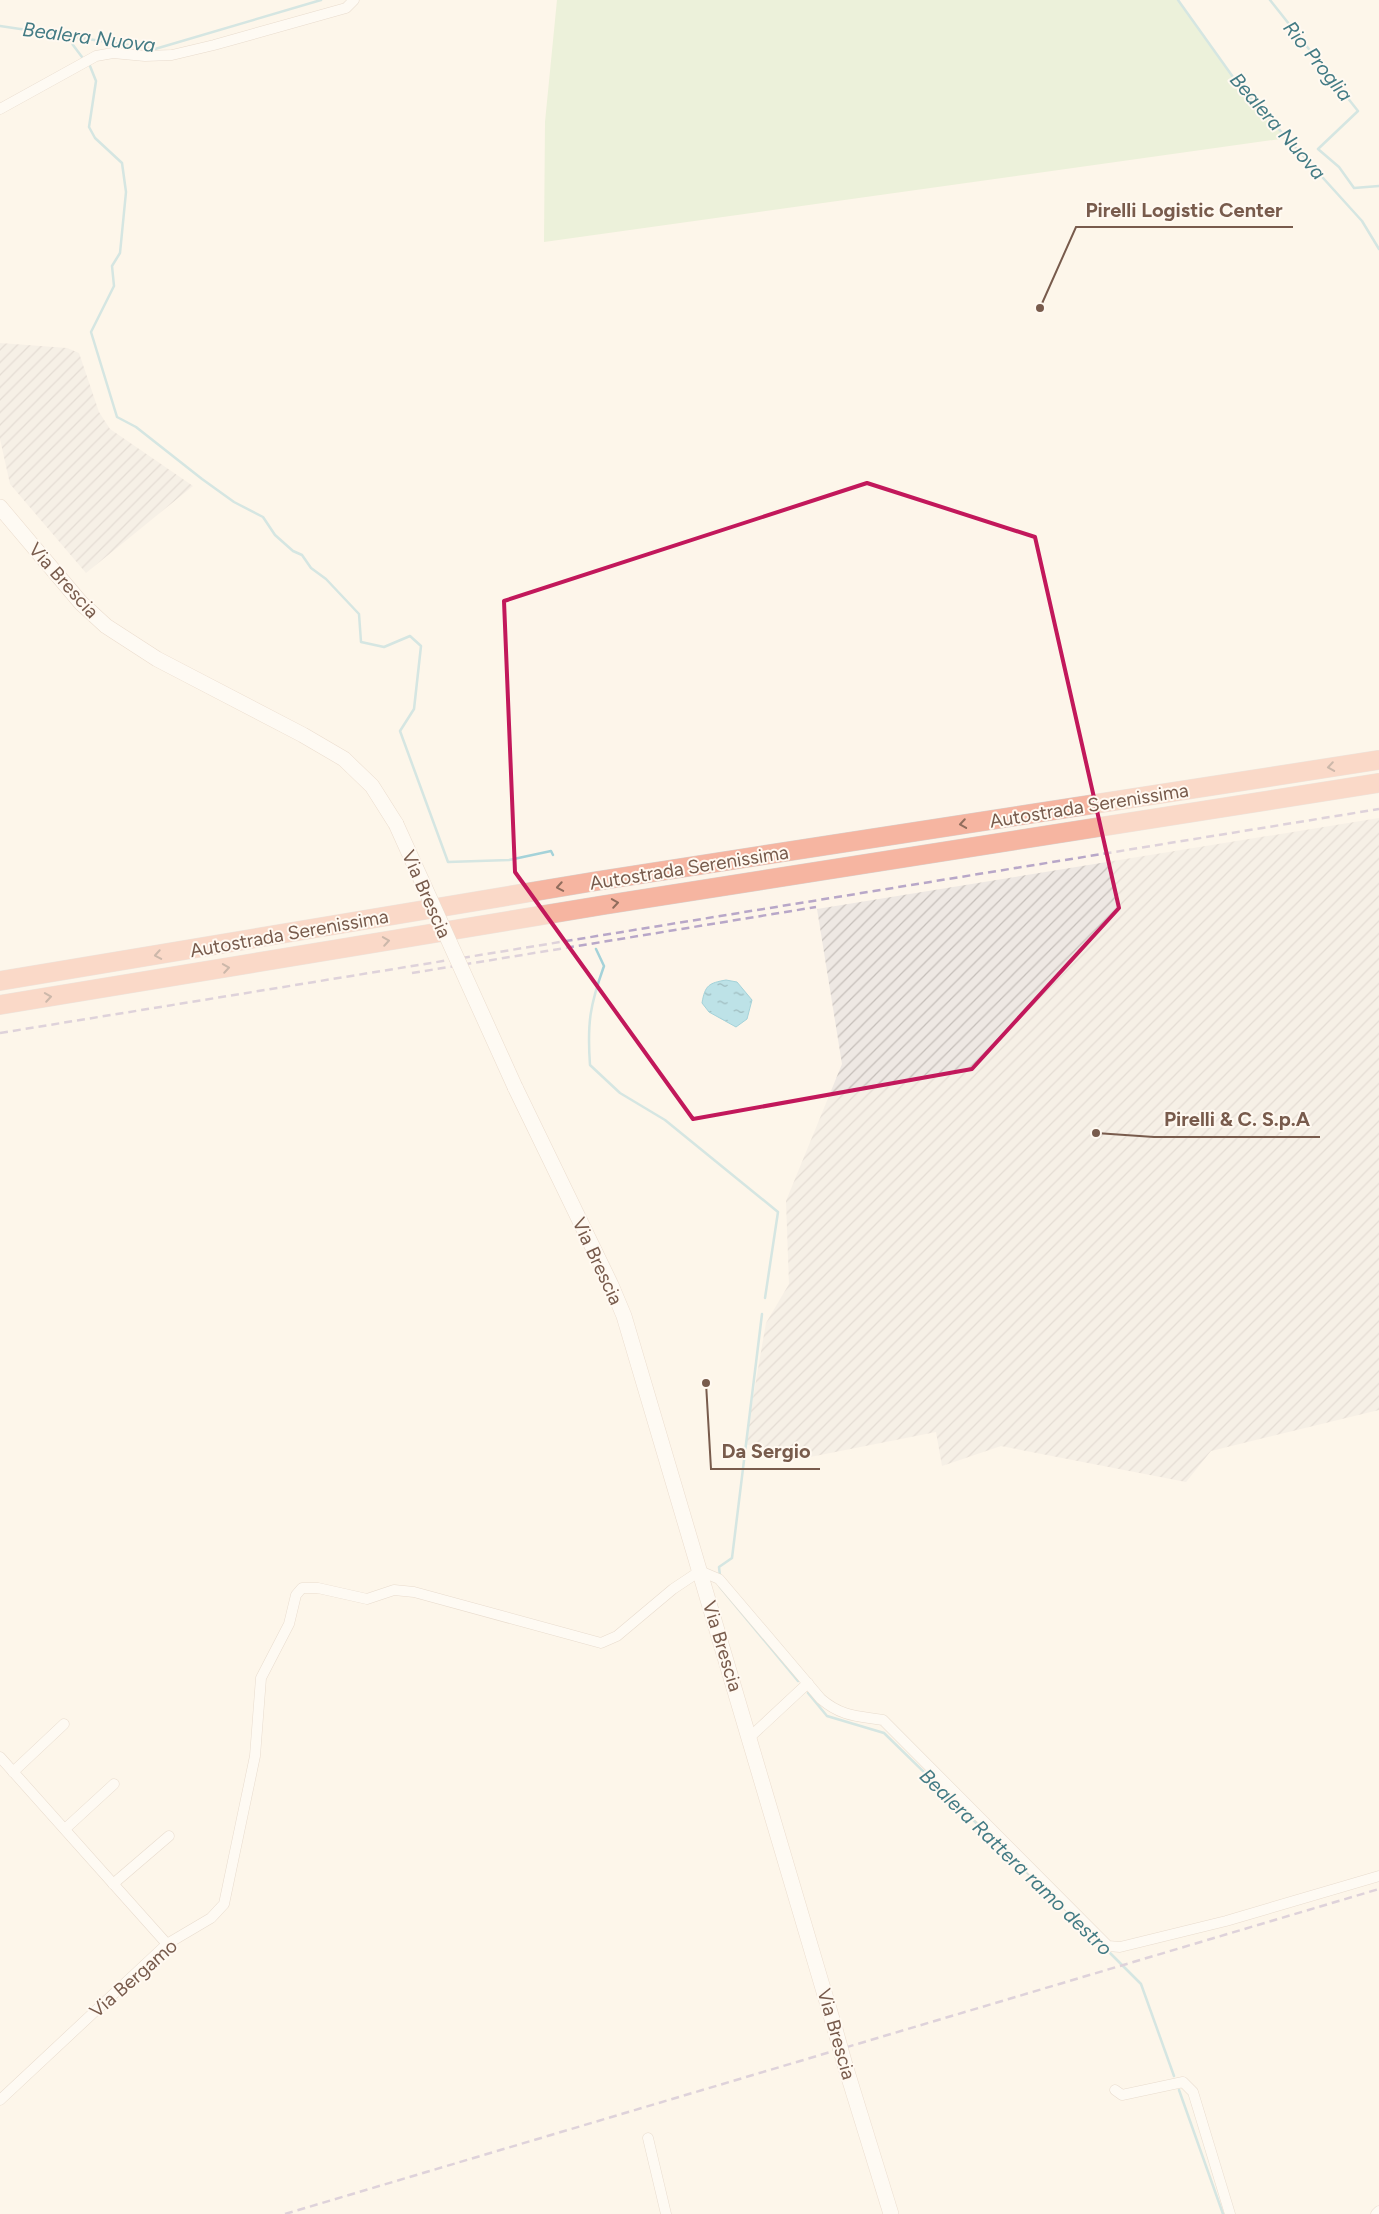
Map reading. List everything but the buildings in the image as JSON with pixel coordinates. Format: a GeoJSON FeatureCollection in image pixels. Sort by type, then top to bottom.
{"type":"FeatureCollection","features":[{"type":"Feature","properties":{"kind":"highway","name":"Autostrada Serenissima"},"geometry":{"type":"LineString","coordinates":[[0,981],[607,879],[1379,760]]}},
{"type":"Feature","properties":{"kind":"highway","name":"Autostrada Serenissima"},"geometry":{"type":"LineString","coordinates":[[0,1005],[614,903],[1379,783]]}},
{"type":"Feature","properties":{"kind":"main road","name":"Via Brescia"},"geometry":{"type":"LineString","coordinates":[[0,507],[81,603],[106,626],[157,659],[303,735],[344,759],[372,786],[396,824],[515,1087],[624,1316],[750,1737],[845,2065],[891,2214]]}},
{"type":"Feature","properties":{"kind":"street"},"geometry":{"type":"LineString","coordinates":[[0,109],[96,56],[113,53],[145,56],[172,55],[346,8],[354,0]]}},
{"type":"Feature","properties":{"kind":"street"},"geometry":{"type":"LineString","coordinates":[[700,1571],[721,1581],[821,1699],[833,1710],[851,1716],[884,1720],[1108,1946],[1120,1947],[1226,1921],[1379,1876]]}},
{"type":"Feature","properties":{"kind":"street","name":"Via Bergamo"},"geometry":{"type":"LineString","coordinates":[[0,2100],[167,1944],[211,1918],[224,1904],[255,1750],[261,1678],[289,1624],[296,1595],[302,1588],[318,1588],[367,1599],[394,1590],[414,1592],[602,1643],[617,1636],[673,1589],[700,1571]]}},
{"type":"Feature","properties":{"kind":"street"},"geometry":{"type":"LineString","coordinates":[[750,1737],[808,1683]]}},
{"type":"Feature","properties":{"kind":"street"},"geometry":{"type":"LineString","coordinates":[[14,1772],[64,1724]]}},
{"type":"Feature","properties":{"kind":"street"},"geometry":{"type":"LineString","coordinates":[[0,1757],[167,1944]]}},
{"type":"Feature","properties":{"kind":"street"},"geometry":{"type":"LineString","coordinates":[[65,1830],[114,1784]]}},
{"type":"Feature","properties":{"kind":"street"},"geometry":{"type":"LineString","coordinates":[[113,1884],[169,1836]]}},
{"type":"Feature","properties":{"kind":"street"},"geometry":{"type":"LineString","coordinates":[[1115,2090],[1122,2095],[1183,2082],[1193,2092],[1230,2214]]}},
{"type":"Feature","properties":{"kind":"street"},"geometry":{"type":"LineString","coordinates":[[648,2138],[666,2214]]}},
{"type":"Feature","properties":{"kind":"street"},"geometry":{"type":"LineString","coordinates":[[1376,2214],[1379,2211]]}},
{"type":"Feature","properties":{"kind":"highlighted area"},"geometry":{"type":"Polygon","coordinates":[[[867,483],[1035,537],[1119,908],[972,1069],[693,1119],[515,872],[504,601],[867,483]]]}},
{"type":"Feature","properties":{"kind":"shaded area"},"geometry":{"type":"Polygon","coordinates":[[[0,343],[67,348],[79,353],[99,412],[110,429],[193,486],[86,573],[10,484],[0,439],[0,343]]]}},
{"type":"Feature","properties":{"kind":"shaded area"},"geometry":{"type":"Polygon","coordinates":[[[1379,818],[1379,1410],[1211,1451],[1186,1482],[1001,1446],[942,1466],[936,1432],[800,1459],[745,1444],[766,1323],[789,1284],[786,1201],[842,1064],[817,909],[1379,818]]]}},
{"type":"Feature","properties":{"kind":"green space"},"geometry":{"type":"Polygon","coordinates":[[[557,0],[1178,0],[1238,84],[1287,138],[544,242],[545,122],[557,0]]]}},
{"type":"Feature","properties":{"kind":"water"},"geometry":{"type":"Polygon","coordinates":[[[726,980],[737,982],[752,1000],[747,1019],[736,1027],[709,1012],[702,1003],[706,989],[709,986],[726,980]]]}},
{"type":"Feature","properties":{"kind":"waterway","name":"Bealera Nuova"},"geometry":{"type":"LineString","coordinates":[[0,26],[155,49],[321,0]]}},
{"type":"Feature","properties":{"kind":"waterway","name":"Bealera Nuova"},"geometry":{"type":"LineString","coordinates":[[1178,0],[1238,84],[1362,221],[1379,249]]}},
{"type":"Feature","properties":{"kind":"waterway","name":"Rio Proglia"},"geometry":{"type":"LineString","coordinates":[[1270,0],[1358,111],[1318,149],[1339,167],[1354,188],[1379,186]]}},
{"type":"Feature","properties":{"kind":"waterway","name":"Bealera Rattera ramo destro"},"geometry":{"type":"LineString","coordinates":[[69,34],[73,45],[82,57]]}},
{"type":"Feature","properties":{"kind":"waterway","name":"Bealera Rattera ramo destro"},"geometry":{"type":"LineString","coordinates":[[90,66],[96,81],[89,127],[95,138],[122,163],[126,192],[120,253],[112,266],[114,286],[91,332],[117,417],[136,427],[234,502],[263,517],[275,535],[293,551],[302,555],[311,568],[326,579],[359,614],[361,642],[384,647],[410,636],[421,646],[414,709],[400,731],[448,862],[509,860],[551,851],[553,855]]}},
{"type":"Feature","properties":{"kind":"waterway","name":"Bealera Rattera ramo destro"},"geometry":{"type":"LineString","coordinates":[[596,949],[604,966],[595,992],[589,1026],[590,1065],[620,1093],[665,1120],[778,1212],[765,1298]]}},
{"type":"Feature","properties":{"kind":"waterway","name":"Bealera Rattera ramo destro"},"geometry":{"type":"LineString","coordinates":[[720,1576],[719,1567],[732,1558],[762,1314]]}},
{"type":"Feature","properties":{"kind":"waterway","name":"Bealera Rattera ramo destro"},"geometry":{"type":"LineString","coordinates":[[720,1587],[798,1681]]}},
{"type":"Feature","properties":{"kind":"waterway","name":"Bealera Rattera ramo destro"},"geometry":{"type":"LineString","coordinates":[[808,1693],[827,1716],[884,1733],[1053,1898]]}},
{"type":"Feature","properties":{"kind":"waterway","name":"Bealera Rattera ramo destro"},"geometry":{"type":"LineString","coordinates":[[1106,1949],[1141,1984],[1174,2076]]}},
{"type":"Feature","properties":{"kind":"waterway","name":"Bealera Rattera ramo destro"},"geometry":{"type":"LineString","coordinates":[[1179,2090],[1223,2214]]}},
{"type":"Feature","properties":{"kind":"railway"},"geometry":{"type":"LineString","coordinates":[[0,1033],[1379,809]]}},
{"type":"Feature","properties":{"kind":"railway"},"geometry":{"type":"LineString","coordinates":[[412,973],[816,907]]}},
{"type":"Feature","properties":{"kind":"railway"},"geometry":{"type":"LineString","coordinates":[[285,2214],[1379,1889]]}},
{"type":"Feature","properties":{"kind":"place","name":"Pirelli Logistic Center"},"geometry":{"type":"Point","coordinates":[1040,308]}},
{"type":"Feature","properties":{"kind":"place","name":"Pirelli & C. S.p.A"},"geometry":{"type":"Point","coordinates":[1096,1133]}},
{"type":"Feature","properties":{"kind":"place","name":"Da Sergio"},"geometry":{"type":"Point","coordinates":[706,1383]}}]}
